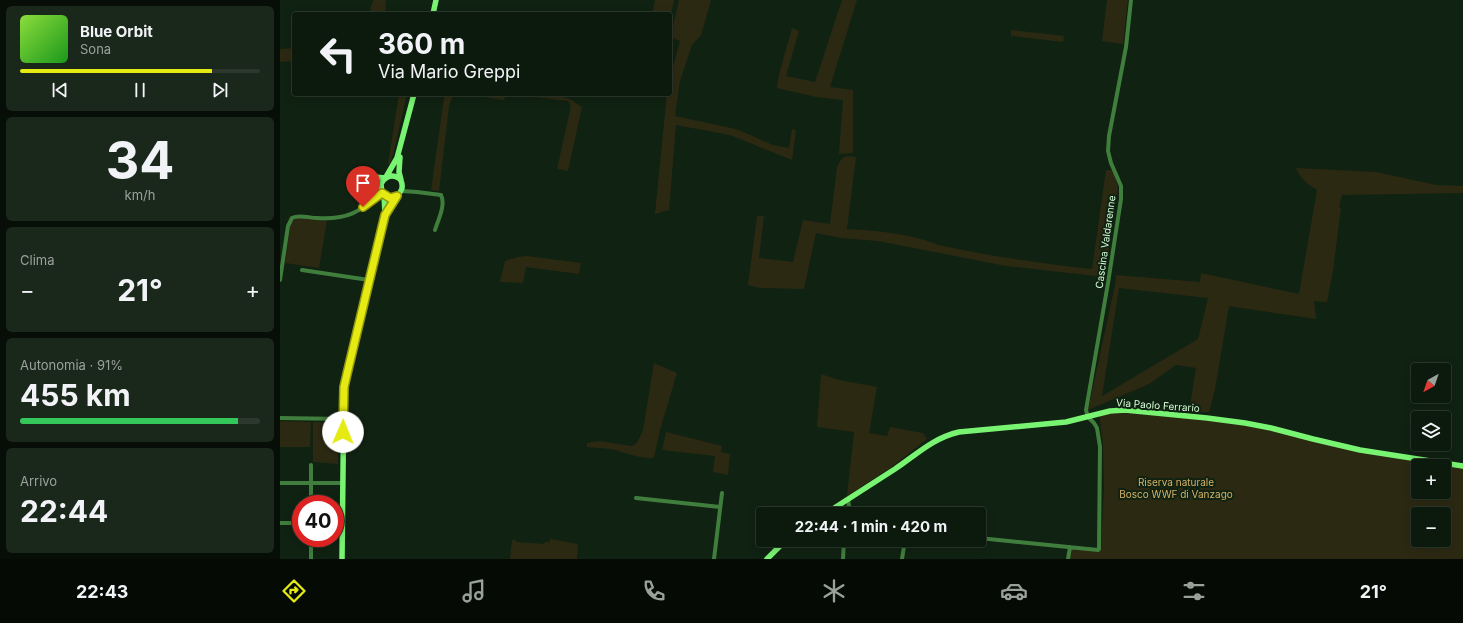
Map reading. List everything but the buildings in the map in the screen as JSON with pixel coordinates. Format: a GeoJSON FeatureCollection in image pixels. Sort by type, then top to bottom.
{"type":"FeatureCollection","features":[{"type":"Feature","properties":{"kind":"street"},"geometry":{"type":"LineString","coordinates":[[433,12],[436,0]]}},
{"type":"Feature","properties":{"kind":"street","name":"Cascina Valdarenne"},"geometry":{"type":"LineString","coordinates":[[1088,417],[1086,410],[1121,199],[1121,186],[1111,163],[1108,151],[1109,136],[1126,47],[1132,0]]}},
{"type":"Feature","properties":{"kind":"street"},"geometry":{"type":"LineString","coordinates":[[385,215],[381,184],[397,158],[414,96]]}},
{"type":"Feature","properties":{"kind":"street"},"geometry":{"type":"LineString","coordinates":[[343,495],[344,387],[385,215],[402,191],[399,163],[402,143]]}},
{"type":"Feature","properties":{"kind":"street"},"geometry":{"type":"LineString","coordinates":[[397,196],[390,198],[382,193],[364,176],[385,178],[395,176],[401,181]]}},
{"type":"Feature","properties":{"kind":"street"},"geometry":{"type":"LineString","coordinates":[[402,191],[441,195],[443,200],[441,212],[435,230]]}},
{"type":"Feature","properties":{"kind":"street"},"geometry":{"type":"LineString","coordinates":[[280,280],[288,226],[292,218],[297,216],[328,219],[341,218],[352,214],[382,193]]}},
{"type":"Feature","properties":{"kind":"street"},"geometry":{"type":"LineString","coordinates":[[302,270],[369,280]]}},
{"type":"Feature","properties":{"kind":"street","name":"Via Paolo Ferrario"},"geometry":{"type":"LineString","coordinates":[[838,506],[934,441],[950,434],[1066,422],[1110,411],[1125,410],[1207,418],[1271,428],[1360,450],[1463,466]]}},
{"type":"Feature","properties":{"kind":"street"},"geometry":{"type":"LineString","coordinates":[[986,539],[1099,549],[1100,447],[1097,428],[1088,417]]}},
{"type":"Feature","properties":{"kind":"street"},"geometry":{"type":"LineString","coordinates":[[280,418],[343,418]]}},
{"type":"Feature","properties":{"kind":"street"},"geometry":{"type":"LineString","coordinates":[[310,465],[311,495]]}},
{"type":"Feature","properties":{"kind":"street"},"geometry":{"type":"LineString","coordinates":[[280,483],[343,483]]}},
{"type":"Feature","properties":{"kind":"street"},"geometry":{"type":"LineString","coordinates":[[714,559],[722,493]]}},
{"type":"Feature","properties":{"kind":"street"},"geometry":{"type":"LineString","coordinates":[[636,498],[720,507]]}},
{"type":"Feature","properties":{"kind":"street"},"geometry":{"type":"LineString","coordinates":[[848,499],[849,507]]}},
{"type":"Feature","properties":{"kind":"street"},"geometry":{"type":"LineString","coordinates":[[280,523],[292,523]]}},
{"type":"Feature","properties":{"kind":"street"},"geometry":{"type":"LineString","coordinates":[[311,547],[311,559]]}},
{"type":"Feature","properties":{"kind":"street"},"geometry":{"type":"LineString","coordinates":[[342,547],[342,559]]}},
{"type":"Feature","properties":{"kind":"street"},"geometry":{"type":"LineString","coordinates":[[767,559],[779,547]]}},
{"type":"Feature","properties":{"kind":"street"},"geometry":{"type":"LineString","coordinates":[[843,559],[844,547]]}},
{"type":"Feature","properties":{"kind":"street"},"geometry":{"type":"LineString","coordinates":[[902,559],[904,547]]}},
{"type":"Feature","properties":{"kind":"street"},"geometry":{"type":"LineString","coordinates":[[1068,559],[1070,547]]}},
{"type":"Feature","properties":{"kind":"green space"},"geometry":{"type":"Polygon","coordinates":[[[374,0],[386,0],[385,12],[370,12],[374,0]]]}},
{"type":"Feature","properties":{"kind":"green space"},"geometry":{"type":"Polygon","coordinates":[[[655,0],[674,0],[672,12],[652,12],[655,0]]]}},
{"type":"Feature","properties":{"kind":"green space"},"geometry":{"type":"Polygon","coordinates":[[[679,0],[711,0],[701,35],[692,45],[680,81],[675,116],[736,129],[773,145],[789,148],[792,129],[796,130],[792,160],[730,135],[676,125],[669,210],[655,214],[667,96],[672,96],[672,70],[680,41],[672,38],[672,30],[679,0]]]}},
{"type":"Feature","properties":{"kind":"green space"},"geometry":{"type":"Polygon","coordinates":[[[842,0],[857,0],[830,87],[853,90],[853,153],[839,154],[843,100],[816,97],[777,88],[779,74],[792,28],[799,31],[786,76],[815,82],[842,0]]]}},
{"type":"Feature","properties":{"kind":"green space"},"geometry":{"type":"Polygon","coordinates":[[[1107,0],[1128,0],[1123,44],[1102,41],[1107,0]]]}},
{"type":"Feature","properties":{"kind":"green space"},"geometry":{"type":"Polygon","coordinates":[[[1011,30],[1064,36],[1063,42],[1011,36],[1011,30]]]}},
{"type":"Feature","properties":{"kind":"green space"},"geometry":{"type":"Polygon","coordinates":[[[292,48],[292,61],[280,62],[280,49],[292,48]]]}},
{"type":"Feature","properties":{"kind":"green space"},"geometry":{"type":"Polygon","coordinates":[[[399,96],[407,96],[393,155],[390,164],[388,164],[399,96]]]}},
{"type":"Feature","properties":{"kind":"green space"},"geometry":{"type":"Polygon","coordinates":[[[445,96],[454,96],[452,98],[449,106],[439,191],[431,190],[445,96]]]}},
{"type":"Feature","properties":{"kind":"green space"},"geometry":{"type":"Polygon","coordinates":[[[476,96],[505,96],[504,100],[476,96]]]}},
{"type":"Feature","properties":{"kind":"green space"},"geometry":{"type":"Polygon","coordinates":[[[525,96],[560,96],[570,99],[582,107],[568,171],[557,169],[571,106],[568,101],[525,96]]]}},
{"type":"Feature","properties":{"kind":"green space"},"geometry":{"type":"Polygon","coordinates":[[[847,156],[856,157],[847,229],[896,234],[984,254],[1092,269],[1106,170],[1113,170],[1118,187],[1105,277],[1006,266],[878,241],[840,238],[816,233],[804,289],[760,288],[748,285],[757,216],[764,216],[759,258],[793,262],[803,220],[830,224],[837,167],[842,158],[847,156]]]}},
{"type":"Feature","properties":{"kind":"green space"},"geometry":{"type":"Polygon","coordinates":[[[1296,168],[1376,172],[1436,185],[1463,186],[1463,193],[1342,195],[1339,207],[1341,208],[1333,271],[1327,302],[1314,301],[1316,319],[1229,306],[1215,389],[1209,412],[1189,412],[1196,368],[1176,365],[1149,384],[1088,410],[1116,275],[1200,282],[1201,273],[1299,294],[1317,190],[1305,181],[1296,168]],[[1119,288],[1102,396],[1198,339],[1208,298],[1119,288]]]}},
{"type":"Feature","properties":{"kind":"green space"},"geometry":{"type":"Polygon","coordinates":[[[297,218],[327,220],[319,268],[285,263],[291,223],[297,218]]]}},
{"type":"Feature","properties":{"kind":"green space"},"geometry":{"type":"Polygon","coordinates":[[[527,256],[581,263],[579,274],[526,267],[523,283],[500,282],[505,261],[527,256]]]}},
{"type":"Feature","properties":{"kind":"green space"},"geometry":{"type":"Polygon","coordinates":[[[654,363],[677,373],[660,430],[654,457],[645,458],[610,449],[587,447],[587,443],[600,441],[631,446],[636,444],[643,430],[654,363]]]}},
{"type":"Feature","properties":{"kind":"green space"},"geometry":{"type":"Polygon","coordinates":[[[821,374],[839,380],[877,387],[869,433],[887,436],[890,427],[923,433],[927,439],[889,469],[847,496],[854,432],[817,427],[821,374]]]}},
{"type":"Feature","properties":{"kind":"green space","name":"Riserva naturale Bosco WWF di Vanzago"},"geometry":{"type":"Polygon","coordinates":[[[1110,410],[1208,418],[1419,459],[1411,459],[1411,499],[1451,499],[1451,465],[1463,467],[1463,559],[1068,559],[1071,548],[1101,551],[1104,488],[1103,445],[1099,413],[1110,410]]]}},
{"type":"Feature","properties":{"kind":"green space"},"geometry":{"type":"Polygon","coordinates":[[[280,421],[311,422],[310,447],[280,447],[280,421]]]}},
{"type":"Feature","properties":{"kind":"green space"},"geometry":{"type":"Polygon","coordinates":[[[313,422],[337,423],[338,464],[313,462],[313,422]]]}},
{"type":"Feature","properties":{"kind":"green space"},"geometry":{"type":"Polygon","coordinates":[[[666,432],[722,446],[721,452],[730,454],[728,475],[713,472],[715,456],[662,450],[666,432]]]}},
{"type":"Feature","properties":{"kind":"green space"},"geometry":{"type":"Polygon","coordinates":[[[550,539],[578,544],[577,559],[510,559],[512,540],[516,540],[516,542],[544,544],[545,542],[549,542],[549,546],[550,539]]]}},
{"type":"Feature","properties":{"kind":"route"},"geometry":{"type":"LineString","coordinates":[[343,432],[344,387],[385,215],[397,196],[390,198],[382,193],[363,207]]}}]}
